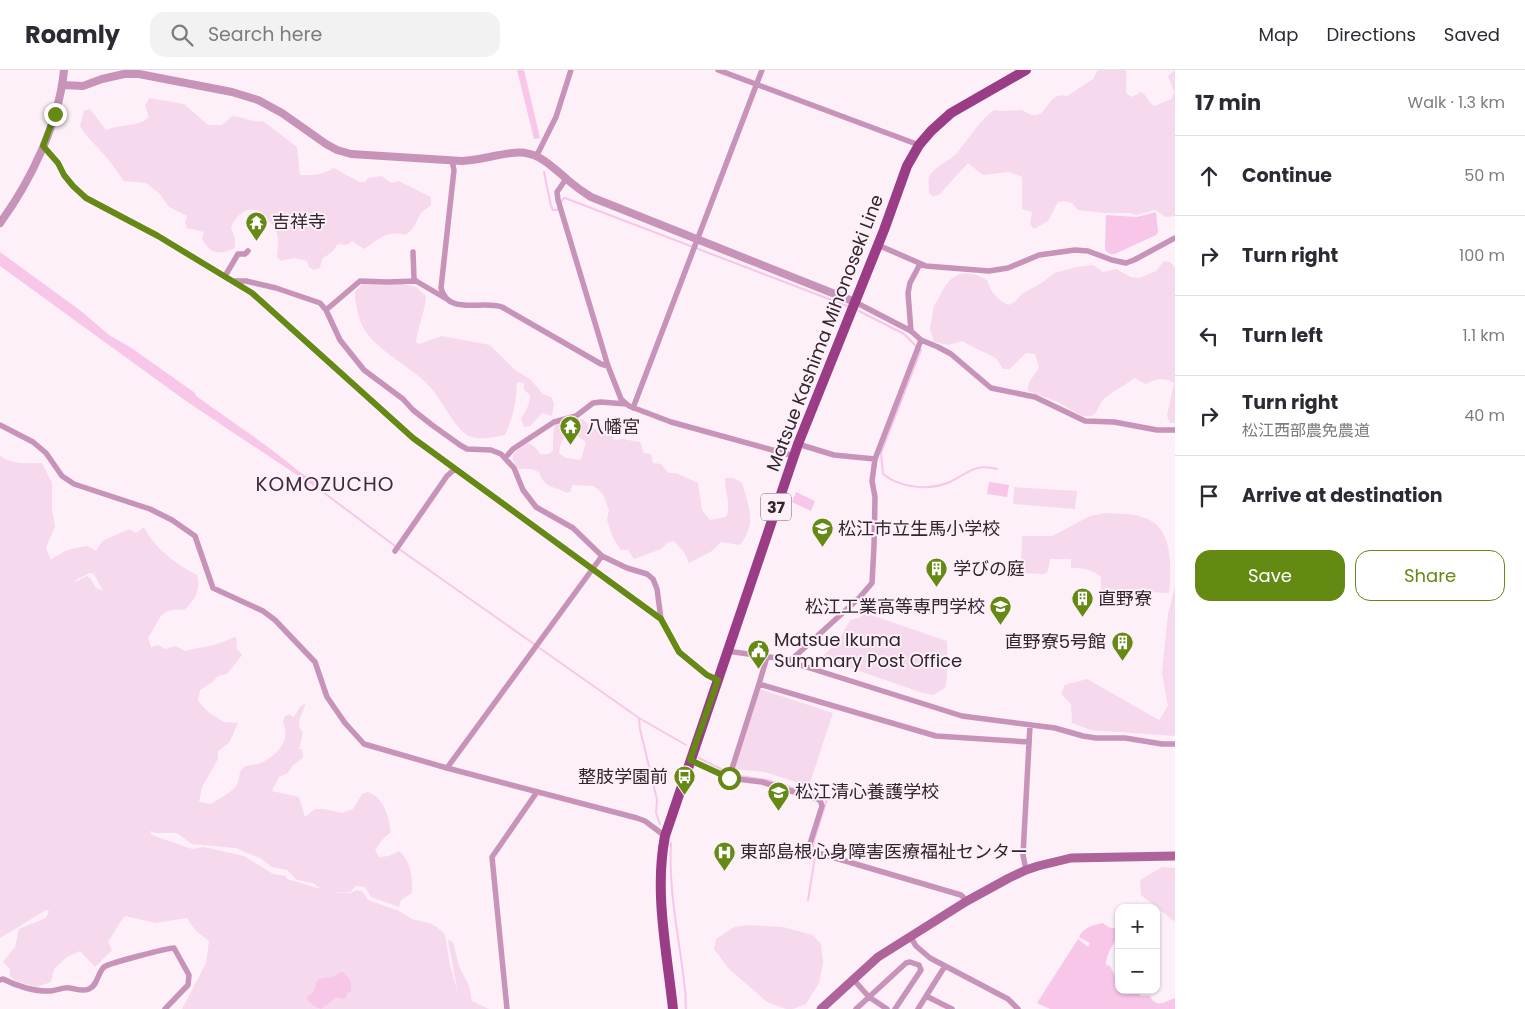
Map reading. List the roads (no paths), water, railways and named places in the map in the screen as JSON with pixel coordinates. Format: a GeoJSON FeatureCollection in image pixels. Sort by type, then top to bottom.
{"type":"FeatureCollection","features":[{"type":"Feature","properties":{"kind":"main road","name":"Matsue Kashima Mihonoseki Line"},"geometry":{"type":"LineString","coordinates":[[673,1009],[661,900],[661,857],[665,836],[798,444],[856,302],[907,166],[919,145],[951,113],[1026,70]]}},
{"type":"Feature","properties":{"kind":"main road"},"geometry":{"type":"LineString","coordinates":[[822,1009],[852,979],[878,957],[967,902],[1026,870],[1071,858],[1175,856]]}},
{"type":"Feature","properties":{"kind":"street"},"geometry":{"type":"LineString","coordinates":[[0,223],[24,189],[43,146],[55,114],[63,85],[64,70]]}},
{"type":"Feature","properties":{"kind":"street"},"geometry":{"type":"LineString","coordinates":[[536,155],[556,117],[571,70]]}},
{"type":"Feature","properties":{"kind":"street"},"geometry":{"type":"LineString","coordinates":[[718,70],[919,145]]}},
{"type":"Feature","properties":{"kind":"street"},"geometry":{"type":"LineString","coordinates":[[633,408],[762,70]]}},
{"type":"Feature","properties":{"kind":"street"},"geometry":{"type":"LineString","coordinates":[[63,85],[84,86],[102,79],[124,74],[139,74],[232,92],[267,104],[337,150],[366,156],[478,161],[512,152],[526,152],[536,155],[591,197],[856,302],[911,331],[921,340],[951,354],[991,388],[1035,397],[1085,421],[1114,422],[1158,430],[1175,430]]}},
{"type":"Feature","properties":{"kind":"street"},"geometry":{"type":"LineString","coordinates":[[43,146],[58,163],[64,175],[73,186],[86,198],[158,236],[261,300],[413,438],[470,482],[661,619]]}},
{"type":"Feature","properties":{"kind":"street"},"geometry":{"type":"LineString","coordinates":[[444,298],[441,288],[454,170],[452,161]]}},
{"type":"Feature","properties":{"kind":"street"},"geometry":{"type":"LineString","coordinates":[[566,179],[557,192],[558,200],[608,366],[621,399],[633,408],[671,422],[794,456]]}},
{"type":"Feature","properties":{"kind":"street"},"geometry":{"type":"LineString","coordinates":[[878,245],[920,264],[997,271],[1039,255],[1075,250],[1088,251],[1126,263],[1175,238]]}},
{"type":"Feature","properties":{"kind":"street"},"geometry":{"type":"LineString","coordinates":[[224,276],[238,254],[245,254],[248,251]]}},
{"type":"Feature","properties":{"kind":"street"},"geometry":{"type":"LineString","coordinates":[[413,252],[414,278],[416,281]]}},
{"type":"Feature","properties":{"kind":"street"},"geometry":{"type":"LineString","coordinates":[[911,331],[908,293],[910,283],[920,264]]}},
{"type":"Feature","properties":{"kind":"street"},"geometry":{"type":"LineString","coordinates":[[233,281],[246,281],[290,292],[320,303],[326,310],[340,340],[364,370],[403,399],[422,418],[467,449],[491,450],[505,458],[514,468],[523,490],[536,506],[573,528],[602,556],[627,568],[647,574],[653,579],[657,590],[661,619],[679,652],[707,675],[718,680]]}},
{"type":"Feature","properties":{"kind":"street"},"geometry":{"type":"LineString","coordinates":[[326,310],[360,281],[416,281],[451,303],[458,305],[485,304],[502,307],[601,364],[608,366]]}},
{"type":"Feature","properties":{"kind":"street"},"geometry":{"type":"LineString","coordinates":[[791,660],[859,598],[872,583],[874,497],[872,481],[875,459],[921,340]]}},
{"type":"Feature","properties":{"kind":"street"},"geometry":{"type":"LineString","coordinates":[[505,458],[513,449],[554,422],[576,416],[593,403],[626,404]]}},
{"type":"Feature","properties":{"kind":"street"},"geometry":{"type":"LineString","coordinates":[[0,425],[33,442],[46,453],[62,476],[74,484],[150,509],[172,520],[195,536],[213,588],[263,611],[275,620],[315,662],[326,697],[362,743],[370,747],[637,818],[645,821],[665,836]]}},
{"type":"Feature","properties":{"kind":"street"},"geometry":{"type":"LineString","coordinates":[[798,444],[834,455],[875,459]]}},
{"type":"Feature","properties":{"kind":"street"},"geometry":{"type":"LineString","coordinates":[[395,551],[447,476],[455,469]]}},
{"type":"Feature","properties":{"kind":"street"},"geometry":{"type":"LineString","coordinates":[[447,768],[602,556]]}},
{"type":"Feature","properties":{"kind":"street"},"geometry":{"type":"LineString","coordinates":[[727,651],[791,660],[797,664],[962,716],[1056,728],[1096,738],[1126,738],[1162,744],[1175,744]]}},
{"type":"Feature","properties":{"kind":"street"},"geometry":{"type":"LineString","coordinates":[[730,776],[767,657]]}},
{"type":"Feature","properties":{"kind":"street"},"geometry":{"type":"LineString","coordinates":[[759,684],[930,735],[1029,742]]}},
{"type":"Feature","properties":{"kind":"street"},"geometry":{"type":"LineString","coordinates":[[1026,870],[1023,855],[1030,725]]}},
{"type":"Feature","properties":{"kind":"street"},"geometry":{"type":"LineString","coordinates":[[690,760],[730,776],[762,782],[820,800],[822,806],[808,850],[961,895],[967,902]]}},
{"type":"Feature","properties":{"kind":"street"},"geometry":{"type":"LineString","coordinates":[[507,1009],[492,857],[537,792]]}},
{"type":"Feature","properties":{"kind":"street"},"geometry":{"type":"LineString","coordinates":[[910,936],[916,946],[930,958],[1008,999],[1018,1009]]}},
{"type":"Feature","properties":{"kind":"street"},"geometry":{"type":"LineString","coordinates":[[0,980],[3,979],[15,985],[45,991],[69,988],[89,989],[94,986],[101,971],[109,964],[140,957],[163,949],[174,948],[189,975],[189,980],[188,985],[166,1009]]}},
{"type":"Feature","properties":{"kind":"street"},"geometry":{"type":"LineString","coordinates":[[856,1009],[906,963],[910,962],[919,965],[921,970],[895,1009]]}},
{"type":"Feature","properties":{"kind":"street"},"geometry":{"type":"LineString","coordinates":[[918,1009],[945,966]]}},
{"type":"Feature","properties":{"kind":"street"},"geometry":{"type":"LineString","coordinates":[[852,979],[869,998],[887,1009]]}},
{"type":"Feature","properties":{"kind":"street"},"geometry":{"type":"LineString","coordinates":[[926,996],[952,1009]]}},
{"type":"Feature","properties":{"kind":"waterway"},"geometry":{"type":"LineString","coordinates":[[544,172],[551,206],[553,210],[558,210],[558,208]]}},
{"type":"Feature","properties":{"kind":"waterway"},"geometry":{"type":"LineString","coordinates":[[560,204],[565,198],[850,307]]}},
{"type":"Feature","properties":{"kind":"waterway"},"geometry":{"type":"LineString","coordinates":[[859,311],[904,334],[916,346]]}},
{"type":"Feature","properties":{"kind":"waterway"},"geometry":{"type":"LineString","coordinates":[[920,349],[881,453],[883,474],[906,485],[933,487],[950,482],[977,468],[989,467],[997,469]]}},
{"type":"Feature","properties":{"kind":"waterway"},"geometry":{"type":"LineString","coordinates":[[319,489],[395,546]]}},
{"type":"Feature","properties":{"kind":"waterway"},"geometry":{"type":"LineString","coordinates":[[399,549],[534,644]]}},
{"type":"Feature","properties":{"kind":"waterway"},"geometry":{"type":"LineString","coordinates":[[538,647],[639,718],[657,800],[656,813],[660,824]]}},
{"type":"Feature","properties":{"kind":"waterway"},"geometry":{"type":"LineString","coordinates":[[639,718],[686,745]]}},
{"type":"Feature","properties":{"kind":"waterway"},"geometry":{"type":"LineString","coordinates":[[699,758],[733,775],[767,780],[827,799],[813,844],[815,857],[808,900]]}},
{"type":"Feature","properties":{"kind":"waterway"},"geometry":{"type":"LineString","coordinates":[[671,843],[671,880],[686,1009]]}},
{"type":"Feature","properties":{"kind":"place","name":"吉祥寺"},"geometry":{"type":"Point","coordinates":[256,241]}},
{"type":"Feature","properties":{"kind":"place","name":"八幡宮"},"geometry":{"type":"Point","coordinates":[570,446]}},
{"type":"Feature","properties":{"kind":"place","name":"松江市立生馬小学校"},"geometry":{"type":"Point","coordinates":[822,548]}},
{"type":"Feature","properties":{"kind":"place","name":"学びの庭"},"geometry":{"type":"Point","coordinates":[937,588]}},
{"type":"Feature","properties":{"kind":"place","name":"直野寮"},"geometry":{"type":"Point","coordinates":[1082,618]}},
{"type":"Feature","properties":{"kind":"place","name":"松江工業高等専門学校"},"geometry":{"type":"Point","coordinates":[1001,626]}},
{"type":"Feature","properties":{"kind":"place","name":"直野寮5号館"},"geometry":{"type":"Point","coordinates":[1122,661]}},
{"type":"Feature","properties":{"kind":"place","name":"Matsue Ikuma Summary Post Office"},"geometry":{"type":"Point","coordinates":[758,669]}},
{"type":"Feature","properties":{"kind":"place","name":"整肢学園前"},"geometry":{"type":"Point","coordinates":[684,796]}},
{"type":"Feature","properties":{"kind":"place","name":"松江清心養護学校"},"geometry":{"type":"Point","coordinates":[779,811]}},
{"type":"Feature","properties":{"kind":"place","name":"東部島根心身障害医療福祉センター"},"geometry":{"type":"Point","coordinates":[724,871]}},
{"type":"Feature","properties":{"kind":"district","name":"KOMOZUCHO"},"geometry":{"type":"Point","coordinates":[325,484]}}]}
